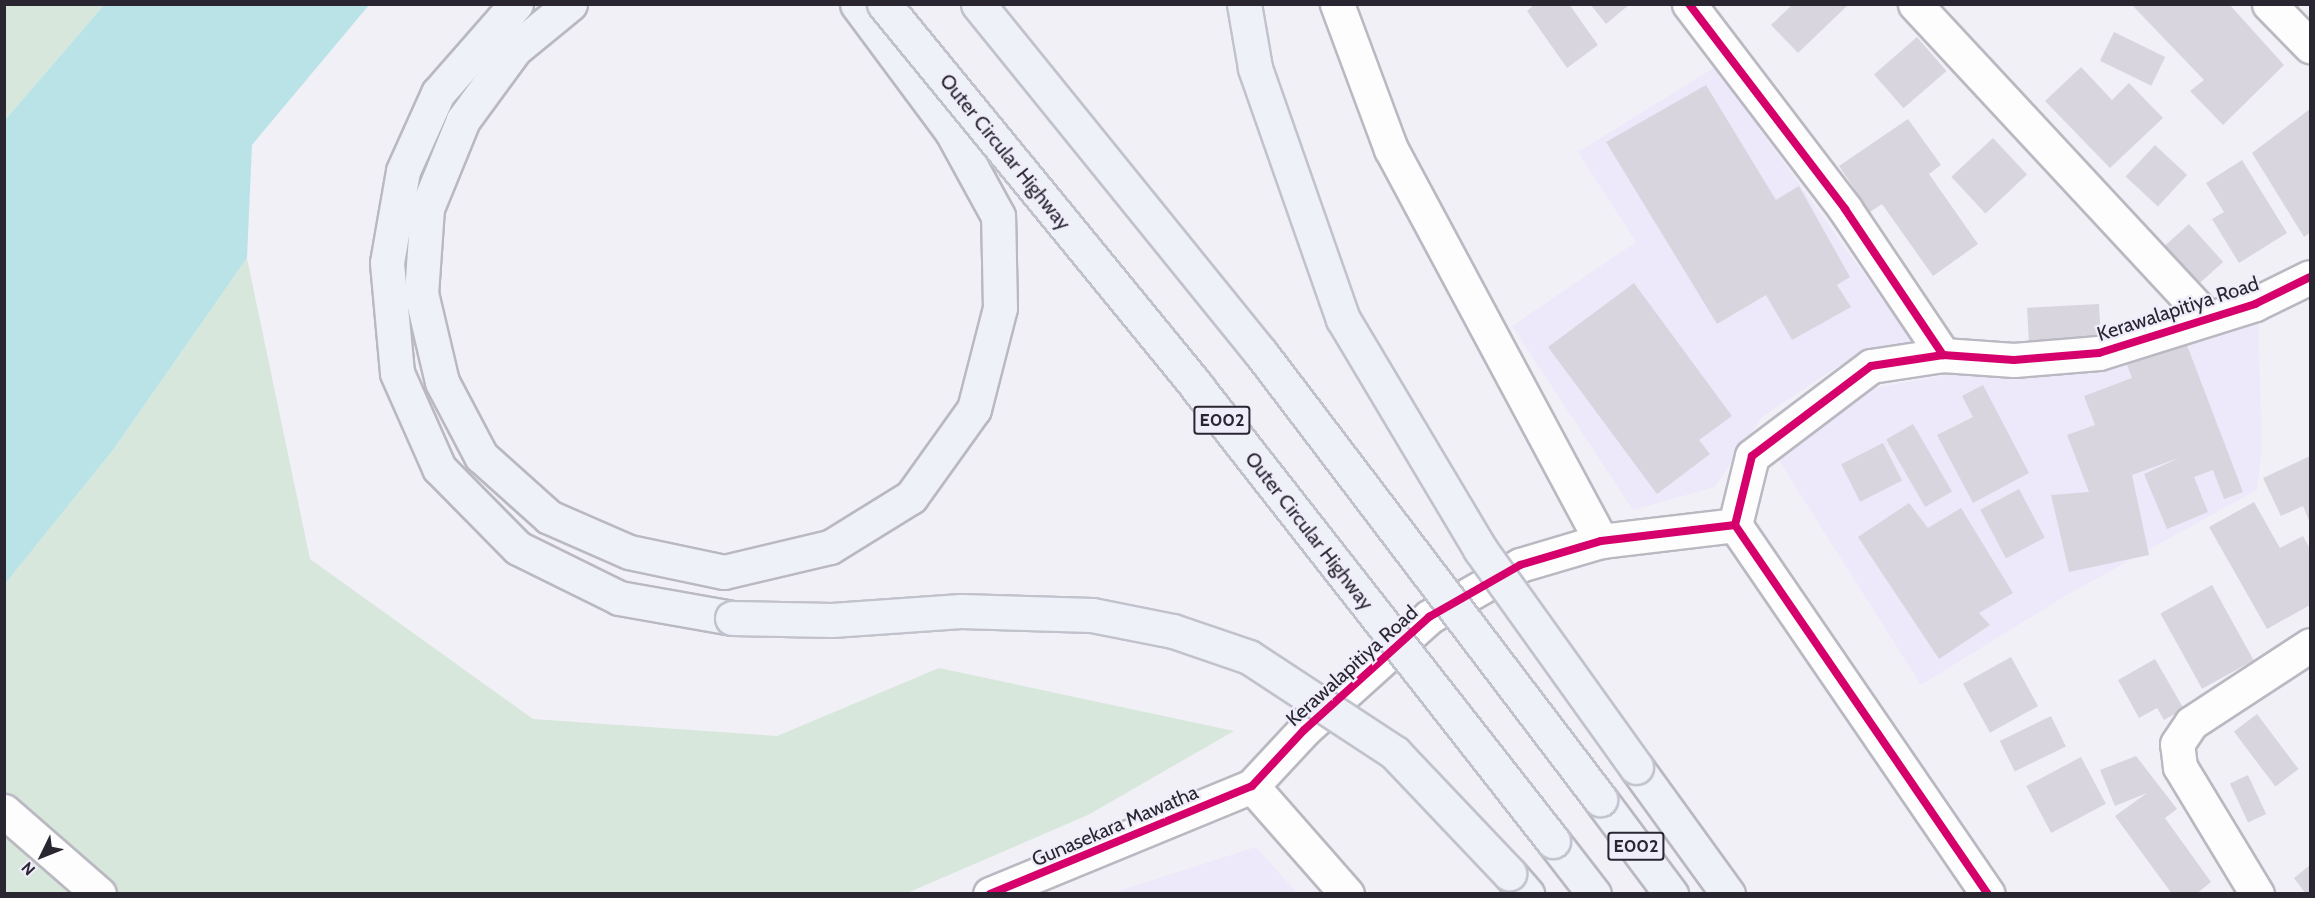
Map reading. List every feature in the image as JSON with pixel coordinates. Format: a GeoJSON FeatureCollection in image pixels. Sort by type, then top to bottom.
{"type":"FeatureCollection","features":[{"type":"Feature","properties":{"kind":"highway"},"geometry":{"type":"LineString","coordinates":[[516,4],[438,93],[403,171],[387,263],[397,373],[439,468],[518,548],[619,598],[732,618],[832,620],[961,611],[1092,615],[1173,631],[1249,657],[1395,753],[1518,883]]}},
{"type":"Feature","properties":{"kind":"highway"},"geometry":{"type":"LineString","coordinates":[[570,4],[515,49],[463,120],[427,208],[421,293],[442,382],[480,456],[549,517],[629,552],[724,572],[831,547],[911,497],[974,409],[1000,308],[998,216],[952,132],[857,4]]}},
{"type":"Feature","properties":{"kind":"highway","name":"Outer Circular Highway"},"geometry":{"type":"LineString","coordinates":[[884,4],[1197,387],[1594,894]]}},
{"type":"Feature","properties":{"kind":"highway","name":"E002"},"geometry":{"type":"LineString","coordinates":[[978,4],[1260,352],[1671,894]]}},
{"type":"Feature","properties":{"kind":"highway"},"geometry":{"type":"LineString","coordinates":[[1244,4],[1255,68],[1343,319],[1480,549],[1728,894]]}},
{"type":"Feature","properties":{"kind":"street"},"geometry":{"type":"LineString","coordinates":[[1337,4],[1391,149],[1600,541]]}},
{"type":"Feature","properties":{"kind":"street"},"geometry":{"type":"LineString","coordinates":[[1689,4],[1845,209],[1943,355]]}},
{"type":"Feature","properties":{"kind":"street"},"geometry":{"type":"LineString","coordinates":[[1915,4],[2207,318]]}},
{"type":"Feature","properties":{"kind":"street"},"geometry":{"type":"LineString","coordinates":[[2269,4],[2310,46]]}},
{"type":"Feature","properties":{"kind":"street","name":"Kerawalapitiya Road"},"geometry":{"type":"LineString","coordinates":[[1252,786],[1304,730],[1430,617],[1520,565],[1600,541],[1735,525],[1752,456],[1871,366],[1943,355],[2014,360],[2099,353],[2255,304],[2310,277]]}},
{"type":"Feature","properties":{"kind":"street"},"geometry":{"type":"LineString","coordinates":[[1735,525],[1988,894]]}},
{"type":"Feature","properties":{"kind":"street"},"geometry":{"type":"LineString","coordinates":[[2257,894],[2180,767],[2176,744],[2191,723],[2310,645]]}},
{"type":"Feature","properties":{"kind":"street"},"geometry":{"type":"LineString","coordinates":[[1252,786],[1347,894]]}},
{"type":"Feature","properties":{"kind":"street","name":"Gunasekara Mawatha"},"geometry":{"type":"LineString","coordinates":[[990,894],[1046,885],[1252,786]]}},
{"type":"Feature","properties":{"kind":"street"},"geometry":{"type":"LineString","coordinates":[[9,815],[99,894]]}},
{"type":"Feature","properties":{"kind":"shaded area"},"geometry":{"type":"Polygon","coordinates":[[[1715,67],[1912,341],[1846,361],[1762,417],[1715,487],[1633,510],[1512,326],[1636,242],[1578,152],[1715,67]]]}},
{"type":"Feature","properties":{"kind":"shaded area"},"geometry":{"type":"Polygon","coordinates":[[[2258,319],[2262,447],[2257,490],[2065,596],[1921,685],[1778,459],[1874,388],[2258,319]]]}},
{"type":"Feature","properties":{"kind":"shaded area"},"geometry":{"type":"Polygon","coordinates":[[[1256,847],[1297,893],[1112,893],[1256,847]]]}},
{"type":"Feature","properties":{"kind":"green space"},"geometry":{"type":"Polygon","coordinates":[[[5,5],[104,5],[5,120],[5,5]]]}},
{"type":"Feature","properties":{"kind":"green space"},"geometry":{"type":"Polygon","coordinates":[[[247,258],[310,559],[533,719],[777,736],[939,668],[1234,731],[1088,815],[907,893],[5,894],[5,584],[113,450],[247,258]]]}},
{"type":"Feature","properties":{"kind":"water"},"geometry":{"type":"Polygon","coordinates":[[[104,5],[369,5],[252,145],[247,258],[113,450],[5,584],[5,120],[104,5]]]}},
{"type":"Feature","properties":{"kind":"building"},"geometry":{"type":"Polygon","coordinates":[[[1535,4],[1569,4],[1598,45],[1567,68],[1527,11],[1535,4]]]}},
{"type":"Feature","properties":{"kind":"building"},"geometry":{"type":"Polygon","coordinates":[[[1590,4],[1630,4],[1606,24],[1590,4]]]}},
{"type":"Feature","properties":{"kind":"building"},"geometry":{"type":"Polygon","coordinates":[[[1793,4],[1849,4],[1798,53],[1771,25],[1793,4]]]}},
{"type":"Feature","properties":{"kind":"building"},"geometry":{"type":"Polygon","coordinates":[[[2131,4],[2229,4],[2284,65],[2223,125],[2190,91],[2204,80],[2131,4]]]}},
{"type":"Feature","properties":{"kind":"building"},"geometry":{"type":"Polygon","coordinates":[[[2114,32],[2165,57],[2151,86],[2100,61],[2114,32]]]}},
{"type":"Feature","properties":{"kind":"building"},"geometry":{"type":"Polygon","coordinates":[[[1917,37],[1947,71],[1904,108],[1874,74],[1917,37]]]}},
{"type":"Feature","properties":{"kind":"building"},"geometry":{"type":"Polygon","coordinates":[[[2081,67],[2112,100],[2129,83],[2163,118],[2110,168],[2045,101],[2081,67]]]}},
{"type":"Feature","properties":{"kind":"building"},"geometry":{"type":"Polygon","coordinates":[[[1706,85],[1776,200],[1799,186],[1850,277],[1837,285],[1851,307],[1792,340],[1766,295],[1717,324],[1606,142],[1706,85]]]}},
{"type":"Feature","properties":{"kind":"building"},"geometry":{"type":"Polygon","coordinates":[[[2310,109],[2310,233],[2304,237],[2252,153],[2310,109]]]}},
{"type":"Feature","properties":{"kind":"building"},"geometry":{"type":"Polygon","coordinates":[[[1908,119],[1941,165],[1929,174],[1978,244],[1933,276],[1882,204],[1870,212],[1839,166],[1908,119]]]}},
{"type":"Feature","properties":{"kind":"building"},"geometry":{"type":"Polygon","coordinates":[[[1993,138],[2027,175],[1985,213],[1951,177],[1993,138]]]}},
{"type":"Feature","properties":{"kind":"building"},"geometry":{"type":"Polygon","coordinates":[[[2155,145],[2187,175],[2158,206],[2126,176],[2155,145]]]}},
{"type":"Feature","properties":{"kind":"building"},"geometry":{"type":"Polygon","coordinates":[[[2242,160],[2287,233],[2239,263],[2212,219],[2224,212],[2206,183],[2242,160]]]}},
{"type":"Feature","properties":{"kind":"building"},"geometry":{"type":"Polygon","coordinates":[[[2189,224],[2223,262],[2196,286],[2162,248],[2189,224]]]}},
{"type":"Feature","properties":{"kind":"building"},"geometry":{"type":"Polygon","coordinates":[[[1634,283],[1732,416],[1699,440],[1710,454],[1657,494],[1548,347],[1634,283]]]}},
{"type":"Feature","properties":{"kind":"building"},"geometry":{"type":"Polygon","coordinates":[[[2099,304],[2101,337],[2029,341],[2027,308],[2099,304]]]}},
{"type":"Feature","properties":{"kind":"building"},"geometry":{"type":"Polygon","coordinates":[[[2182,332],[2243,492],[2224,499],[2213,470],[2194,477],[2208,512],[2167,529],[2144,474],[2181,457],[2132,475],[2149,555],[2069,572],[2051,495],[2089,492],[2067,435],[2095,425],[2084,396],[2132,378],[2123,354],[2182,332]]]}},
{"type":"Feature","properties":{"kind":"building"},"geometry":{"type":"Polygon","coordinates":[[[1983,385],[2029,473],[1973,503],[1937,435],[1973,417],[1962,396],[1983,385]]]}},
{"type":"Feature","properties":{"kind":"building"},"geometry":{"type":"Polygon","coordinates":[[[1913,424],[1952,492],[1925,507],[1886,440],[1913,424]]]}},
{"type":"Feature","properties":{"kind":"building"},"geometry":{"type":"Polygon","coordinates":[[[1883,443],[1902,480],[1860,502],[1841,464],[1883,443]]]}},
{"type":"Feature","properties":{"kind":"building"},"geometry":{"type":"Polygon","coordinates":[[[2310,456],[2310,523],[2303,506],[2281,516],[2263,478],[2310,456]]]}},
{"type":"Feature","properties":{"kind":"building"},"geometry":{"type":"Polygon","coordinates":[[[2019,489],[2045,538],[2006,558],[1980,510],[2019,489]]]}},
{"type":"Feature","properties":{"kind":"building"},"geometry":{"type":"Polygon","coordinates":[[[2254,502],[2280,548],[2303,536],[2310,549],[2310,605],[2267,629],[2209,527],[2254,502]]]}},
{"type":"Feature","properties":{"kind":"building"},"geometry":{"type":"Polygon","coordinates":[[[1909,503],[1928,528],[1961,508],[2013,593],[1979,613],[1990,625],[1939,659],[1858,537],[1909,503]]]}},
{"type":"Feature","properties":{"kind":"building"},"geometry":{"type":"Polygon","coordinates":[[[2212,585],[2254,660],[2202,689],[2160,614],[2212,585]]]}},
{"type":"Feature","properties":{"kind":"building"},"geometry":{"type":"Polygon","coordinates":[[[2011,657],[2038,706],[1990,733],[1963,684],[2011,657]]]}},
{"type":"Feature","properties":{"kind":"building"},"geometry":{"type":"Polygon","coordinates":[[[2155,659],[2184,709],[2164,720],[2157,708],[2139,718],[2118,680],[2155,659]]]}},
{"type":"Feature","properties":{"kind":"building"},"geometry":{"type":"Polygon","coordinates":[[[2257,714],[2299,769],[2275,787],[2234,731],[2257,714]]]}},
{"type":"Feature","properties":{"kind":"building"},"geometry":{"type":"Polygon","coordinates":[[[2051,716],[2066,747],[2015,772],[2000,741],[2051,716]]]}},
{"type":"Feature","properties":{"kind":"building"},"geometry":{"type":"Polygon","coordinates":[[[2136,756],[2177,809],[2165,818],[2211,882],[2196,894],[2172,894],[2115,816],[2147,793],[2115,806],[2100,770],[2136,756]]]}},
{"type":"Feature","properties":{"kind":"building"},"geometry":{"type":"Polygon","coordinates":[[[2081,757],[2106,804],[2051,833],[2026,786],[2081,757]]]}},
{"type":"Feature","properties":{"kind":"building"},"geometry":{"type":"Polygon","coordinates":[[[2248,775],[2266,814],[2248,822],[2230,783],[2248,775]]]}},
{"type":"Feature","properties":{"kind":"building"},"geometry":{"type":"Polygon","coordinates":[[[2310,865],[2310,894],[2306,894],[2294,878],[2310,865]]]}},
{"type":"Feature","properties":{"kind":"cycle path"},"geometry":{"type":"LineString","coordinates":[[1689,4],[1845,209],[1943,355]]}},
{"type":"Feature","properties":{"kind":"cycle path"},"geometry":{"type":"LineString","coordinates":[[990,894],[1252,786],[1304,730],[1429,617],[1520,565],[1601,541],[1735,525],[1752,456],[1871,366],[1943,355],[2014,360],[2099,353],[2255,304],[2310,277]]}},
{"type":"Feature","properties":{"kind":"cycle path"},"geometry":{"type":"LineString","coordinates":[[1735,525],[1988,894]]}}]}
